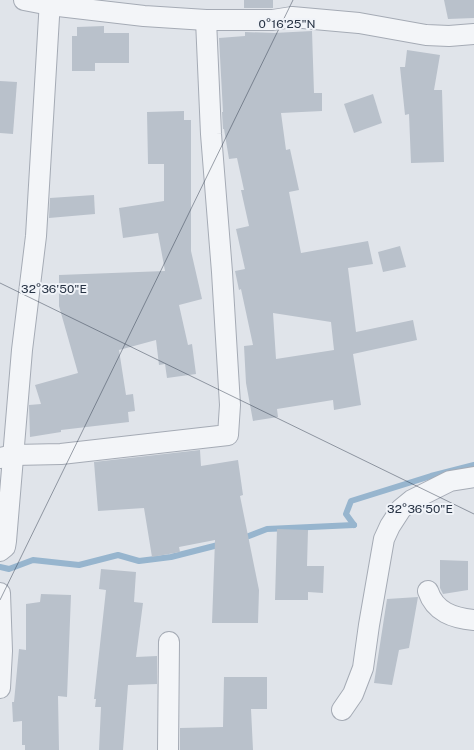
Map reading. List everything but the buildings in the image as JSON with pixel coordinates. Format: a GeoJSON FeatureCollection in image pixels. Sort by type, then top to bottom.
{"type":"FeatureCollection","features":[{"type":"Feature","properties":{"kind":"street"},"geometry":{"type":"LineString","coordinates":[[24,0],[144,16],[206,20],[274,20],[288,9],[426,34],[449,36],[474,34]]}},
{"type":"Feature","properties":{"kind":"street"},"geometry":{"type":"LineString","coordinates":[[0,551],[5,547],[6,541],[7,456],[36,236],[50,2]]}},
{"type":"Feature","properties":{"kind":"street"},"geometry":{"type":"LineString","coordinates":[[7,456],[61,454],[228,435],[230,396],[211,134],[206,20]]}},
{"type":"Feature","properties":{"kind":"street"},"geometry":{"type":"LineString","coordinates":[[342,710],[353,694],[363,668],[384,539],[390,526],[401,509],[412,500],[450,481],[474,477]]}},
{"type":"Feature","properties":{"kind":"street"},"geometry":{"type":"LineString","coordinates":[[428,591],[432,602],[441,610],[456,617],[474,620]]}},
{"type":"Feature","properties":{"kind":"street"},"geometry":{"type":"LineString","coordinates":[[0,593],[2,651],[0,688]]}},
{"type":"Feature","properties":{"kind":"street"},"geometry":{"type":"LineString","coordinates":[[168,750],[169,642]]}},
{"type":"Feature","properties":{"kind":"waterway"},"geometry":{"type":"LineString","coordinates":[[354,525],[346,514],[351,501],[431,476],[474,465]]}},
{"type":"Feature","properties":{"kind":"waterway"},"geometry":{"type":"LineString","coordinates":[[241,539],[267,529],[354,525]]}},
{"type":"Feature","properties":{"kind":"waterway"},"geometry":{"type":"LineString","coordinates":[[0,567],[9,569],[33,560],[79,565],[118,555],[139,561],[171,557],[222,544]]}}]}
